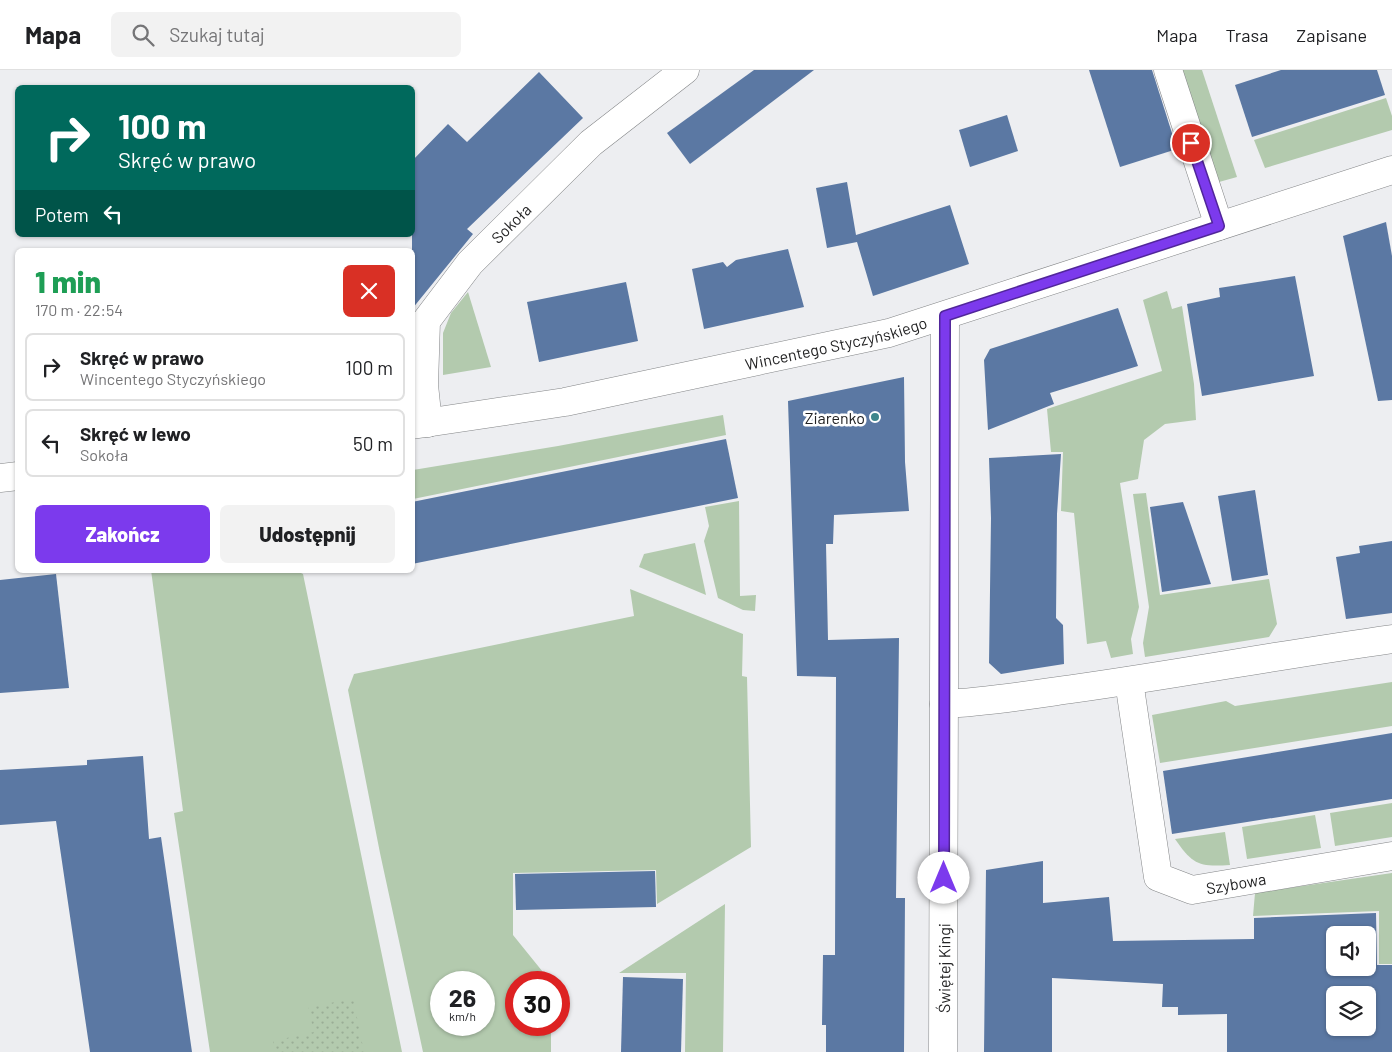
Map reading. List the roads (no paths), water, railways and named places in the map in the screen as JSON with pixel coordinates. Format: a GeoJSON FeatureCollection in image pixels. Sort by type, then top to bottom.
{"type":"FeatureCollection","features":[{"type":"Feature","properties":{"kind":"street","name":"Sokoła"},"geometry":{"type":"LineString","coordinates":[[420,424],[426,321],[470,263],[591,143],[685,70]]}},
{"type":"Feature","properties":{"kind":"street"},"geometry":{"type":"LineString","coordinates":[[1168,70],[1219,226]]}},
{"type":"Feature","properties":{"kind":"street","name":"Wincentego Styczyńskiego"},"geometry":{"type":"LineString","coordinates":[[420,424],[565,402],[875,336],[945,316],[1392,170]]}},
{"type":"Feature","properties":{"kind":"street","name":"Świętej Kingi"},"geometry":{"type":"LineString","coordinates":[[943,1052],[945,316]]}},
{"type":"Feature","properties":{"kind":"street"},"geometry":{"type":"LineString","coordinates":[[0,478],[15,476]]}},
{"type":"Feature","properties":{"kind":"street"},"geometry":{"type":"LineString","coordinates":[[944,704],[972,703],[1128,681],[1308,650],[1392,640]]}},
{"type":"Feature","properties":{"kind":"street","name":"Szybowa"},"geometry":{"type":"LineString","coordinates":[[1128,681],[1158,877],[1192,890],[1392,856]]}},
{"type":"Feature","properties":{"kind":"place","name":"Ziarenko"},"geometry":{"type":"Point","coordinates":[875,417]}}]}
